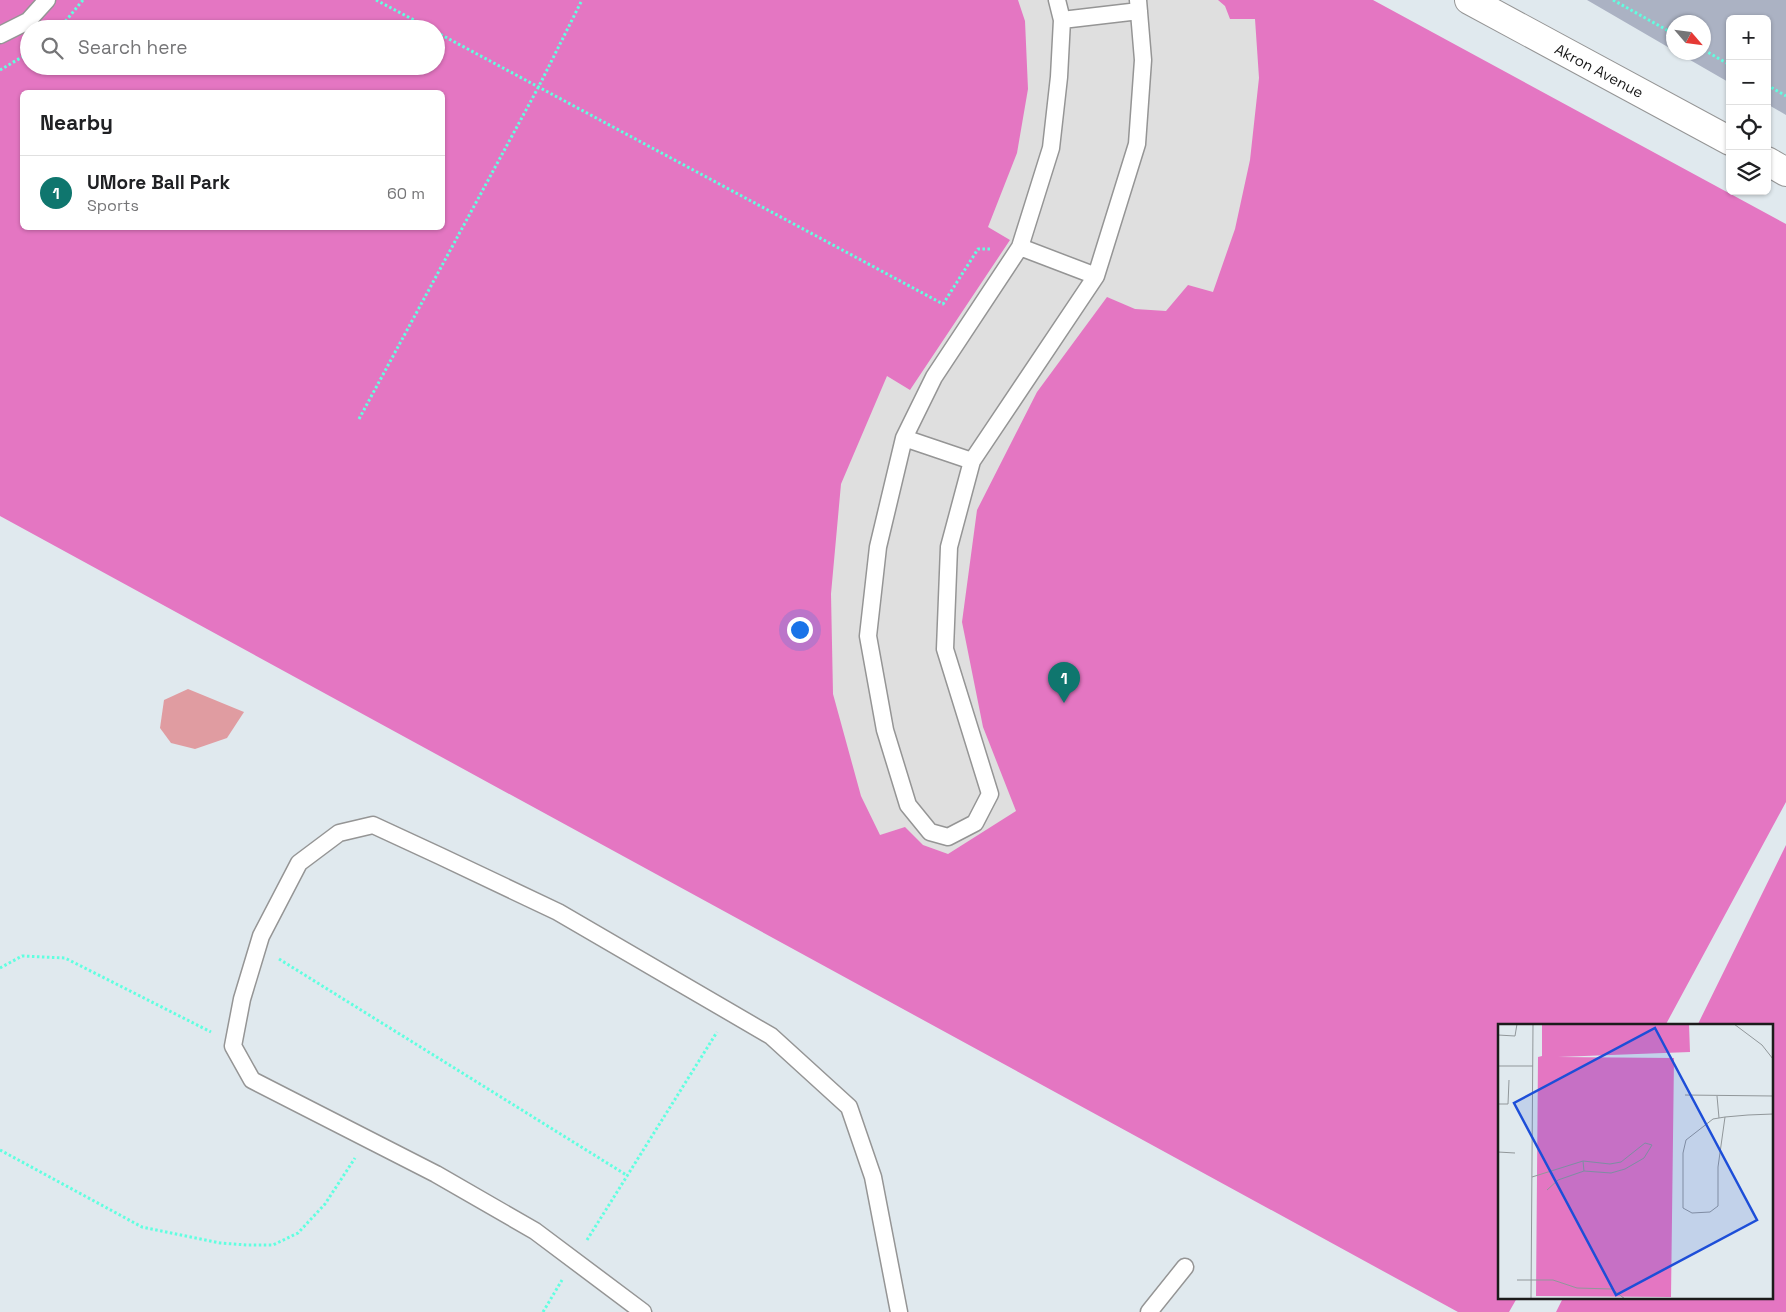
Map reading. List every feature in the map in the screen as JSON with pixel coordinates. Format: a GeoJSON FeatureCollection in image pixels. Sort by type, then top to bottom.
{"type":"FeatureCollection","features":[{"type":"Feature","properties":{"kind":"street","name":"Akron Avenue"},"geometry":{"type":"LineString","coordinates":[[1469,0],[1726,139]]}},
{"type":"Feature","properties":{"kind":"street"},"geometry":{"type":"LineString","coordinates":[[1771,164],[1786,172]]}},
{"type":"Feature","properties":{"kind":"lane"},"geometry":{"type":"LineString","coordinates":[[29,20],[47,0]]}},
{"type":"Feature","properties":{"kind":"lane"},"geometry":{"type":"LineString","coordinates":[[1057,0],[1062,20],[1059,77],[1051,148],[1020,247],[934,377],[904,438],[878,547],[868,636],[885,730],[908,805],[930,832],[948,837],[974,823],[990,794],[946,649],[949,548],[972,461],[1096,276],[1137,144],[1142,60],[1138,5],[1062,20]]}},
{"type":"Feature","properties":{"kind":"lane"},"geometry":{"type":"LineString","coordinates":[[0,35],[20,25]]}},
{"type":"Feature","properties":{"kind":"lane"},"geometry":{"type":"LineString","coordinates":[[1020,247],[1096,276]]}},
{"type":"Feature","properties":{"kind":"lane"},"geometry":{"type":"LineString","coordinates":[[904,438],[972,461]]}},
{"type":"Feature","properties":{"kind":"lane"},"geometry":{"type":"LineString","coordinates":[[642,1312],[535,1232],[436,1174],[252,1080],[234,1044],[242,999],[258,946],[299,863],[339,833],[373,825],[558,912],[771,1036],[849,1107],[873,1176],[899,1312]]}},
{"type":"Feature","properties":{"kind":"lane"},"geometry":{"type":"LineString","coordinates":[[1149,1312],[1184,1267]]}},
{"type":"Feature","properties":{"kind":"path"},"geometry":{"type":"LineString","coordinates":[[66,20],[82,0]]}},
{"type":"Feature","properties":{"kind":"path"},"geometry":{"type":"LineString","coordinates":[[376,0],[414,20]]}},
{"type":"Feature","properties":{"kind":"path"},"geometry":{"type":"LineString","coordinates":[[359,419],[539,86],[582,0]]}},
{"type":"Feature","properties":{"kind":"path"},"geometry":{"type":"LineString","coordinates":[[1613,0],[1666,30]]}},
{"type":"Feature","properties":{"kind":"path"},"geometry":{"type":"LineString","coordinates":[[445,37],[943,304],[978,249],[1020,247]]}},
{"type":"Feature","properties":{"kind":"path"},"geometry":{"type":"LineString","coordinates":[[1711,54],[1726,63]]}},
{"type":"Feature","properties":{"kind":"path"},"geometry":{"type":"LineString","coordinates":[[0,70],[20,58]]}},
{"type":"Feature","properties":{"kind":"path"},"geometry":{"type":"LineString","coordinates":[[1771,87],[1786,96]]}},
{"type":"Feature","properties":{"kind":"path"},"geometry":{"type":"LineString","coordinates":[[258,946],[628,1176]]}},
{"type":"Feature","properties":{"kind":"path"},"geometry":{"type":"LineString","coordinates":[[0,968],[22,956],[64,958],[234,1044]]}},
{"type":"Feature","properties":{"kind":"path"},"geometry":{"type":"LineString","coordinates":[[543,1312],[729,1012]]}},
{"type":"Feature","properties":{"kind":"path"},"geometry":{"type":"LineString","coordinates":[[0,1150],[142,1227],[220,1243],[273,1245],[298,1234],[325,1204],[367,1139]]}},
{"type":"Feature","properties":{"kind":"shaded area"},"geometry":{"type":"Polygon","coordinates":[[[0,0],[1373,0],[1726,191],[1726,195],[1733,195],[1786,224],[1786,802],[1666,1024],[1498,1024],[1498,1300],[1516,1300],[1509,1312],[1458,1312],[0,516],[0,0]]]}},
{"type":"Feature","properties":{"kind":"shaded area"},"geometry":{"type":"Polygon","coordinates":[[[1018,0],[1218,0],[1225,6],[1230,19],[1255,19],[1259,78],[1250,160],[1235,229],[1213,292],[1188,285],[1166,311],[1135,309],[1107,297],[1037,392],[977,510],[962,622],[983,727],[1016,811],[948,854],[923,845],[905,827],[880,835],[861,796],[833,694],[831,594],[841,484],[887,376],[910,390],[1010,240],[988,227],[1017,153],[1028,89],[1025,21],[1018,0]]]}},
{"type":"Feature","properties":{"kind":"shaded area"},"geometry":{"type":"Polygon","coordinates":[[[1587,0],[1786,0],[1786,115],[1771,106],[1771,15],[1726,15],[1726,81],[1690,60],[1711,60],[1711,15],[1666,15],[1666,46],[1587,0]]]}},
{"type":"Feature","properties":{"kind":"shaded area"},"geometry":{"type":"Polygon","coordinates":[[[188,689],[244,712],[227,738],[195,749],[171,743],[160,728],[164,700],[188,689]]]}},
{"type":"Feature","properties":{"kind":"shaded area"},"geometry":{"type":"Polygon","coordinates":[[[1786,845],[1786,1312],[1556,1312],[1562,1300],[1774,1300],[1774,1024],[1698,1024],[1786,845]]]}},
{"type":"Feature","properties":{"kind":"place","name":"UMore Ball Park"},"geometry":{"type":"Point","coordinates":[1064,703]}}]}
